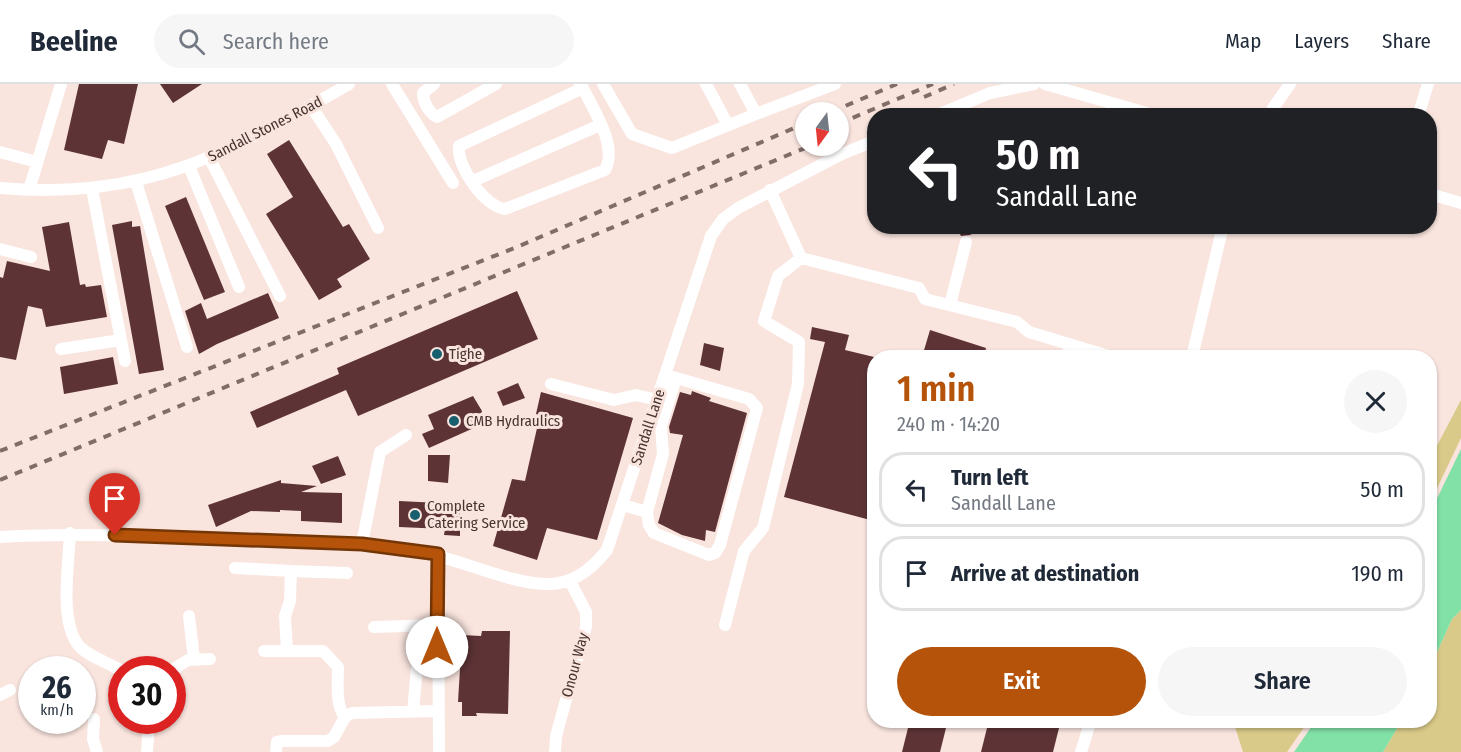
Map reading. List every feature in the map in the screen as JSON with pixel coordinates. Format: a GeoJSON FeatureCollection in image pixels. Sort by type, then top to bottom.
{"type":"FeatureCollection","features":[{"type":"Feature","properties":{"kind":"street"},"geometry":{"type":"LineString","coordinates":[[29,190],[61,84]]}},
{"type":"Feature","properties":{"kind":"street","name":"Sandall Stones Road"},"geometry":{"type":"LineString","coordinates":[[0,188],[92,189],[136,182],[210,159],[244,143],[350,84]]}},
{"type":"Feature","properties":{"kind":"street"},"geometry":{"type":"LineString","coordinates":[[392,84],[453,183]]}},
{"type":"Feature","properties":{"kind":"street"},"geometry":{"type":"LineString","coordinates":[[434,84],[423,93],[423,99],[432,115],[436,117],[496,84]]}},
{"type":"Feature","properties":{"kind":"street"},"geometry":{"type":"LineString","coordinates":[[603,84],[632,134],[672,148],[835,84]]}},
{"type":"Feature","properties":{"kind":"street"},"geometry":{"type":"LineString","coordinates":[[706,84],[728,125]]}},
{"type":"Feature","properties":{"kind":"street"},"geometry":{"type":"LineString","coordinates":[[740,84],[756,114]]}},
{"type":"Feature","properties":{"kind":"street"},"geometry":{"type":"LineString","coordinates":[[955,108],[990,93],[1034,84]]}},
{"type":"Feature","properties":{"kind":"street"},"geometry":{"type":"LineString","coordinates":[[1045,84],[1130,108]]}},
{"type":"Feature","properties":{"kind":"street"},"geometry":{"type":"LineString","coordinates":[[1275,108],[1290,84]]}},
{"type":"Feature","properties":{"kind":"street"},"geometry":{"type":"LineString","coordinates":[[1420,108],[1428,84]]}},
{"type":"Feature","properties":{"kind":"street"},"geometry":{"type":"LineString","coordinates":[[582,86],[600,125],[610,156],[605,170],[506,209],[491,205],[459,159],[459,147],[582,86]]}},
{"type":"Feature","properties":{"kind":"street"},"geometry":{"type":"LineString","coordinates":[[311,106],[336,144],[378,228]]}},
{"type":"Feature","properties":{"kind":"street"},"geometry":{"type":"LineString","coordinates":[[473,181],[600,125]]}},
{"type":"Feature","properties":{"kind":"street","name":"Sandall Lane"},"geometry":{"type":"LineString","coordinates":[[0,537],[70,533],[362,544],[438,554],[527,582],[548,585],[570,581],[595,566],[607,550],[657,400],[671,377],[711,236],[723,219],[770,190],[867,144]]}},
{"type":"Feature","properties":{"kind":"street"},"geometry":{"type":"LineString","coordinates":[[0,152],[38,162]]}},
{"type":"Feature","properties":{"kind":"street"},"geometry":{"type":"LineString","coordinates":[[210,159],[280,296]]}},
{"type":"Feature","properties":{"kind":"street"},"geometry":{"type":"LineString","coordinates":[[189,166],[239,287]]}},
{"type":"Feature","properties":{"kind":"street"},"geometry":{"type":"LineString","coordinates":[[136,182],[187,347]]}},
{"type":"Feature","properties":{"kind":"street"},"geometry":{"type":"LineString","coordinates":[[92,189],[125,362]]}},
{"type":"Feature","properties":{"kind":"street"},"geometry":{"type":"LineString","coordinates":[[770,190],[801,258]]}},
{"type":"Feature","properties":{"kind":"street"},"geometry":{"type":"LineString","coordinates":[[1437,196],[1461,203]]}},
{"type":"Feature","properties":{"kind":"street"},"geometry":{"type":"LineString","coordinates":[[1194,350],[1221,234]]}},
{"type":"Feature","properties":{"kind":"street"},"geometry":{"type":"LineString","coordinates":[[950,305],[966,243]]}},
{"type":"Feature","properties":{"kind":"street"},"geometry":{"type":"LineString","coordinates":[[0,249],[31,257]]}},
{"type":"Feature","properties":{"kind":"street"},"geometry":{"type":"LineString","coordinates":[[801,258],[919,288],[926,299],[1017,322],[1029,332],[1089,350]]}},
{"type":"Feature","properties":{"kind":"street"},"geometry":{"type":"LineString","coordinates":[[725,625],[744,551],[763,528],[798,384],[799,342],[764,321],[778,276],[801,258]]}},
{"type":"Feature","properties":{"kind":"street"},"geometry":{"type":"LineString","coordinates":[[61,349],[121,340]]}},
{"type":"Feature","properties":{"kind":"street"},"geometry":{"type":"LineString","coordinates":[[1068,350],[1070,344]]}},
{"type":"Feature","properties":{"kind":"street"},"geometry":{"type":"LineString","coordinates":[[671,377],[749,399],[755,404],[756,413],[720,545],[715,553],[703,555],[654,533],[648,525],[647,512],[663,454],[661,426],[671,377]]}},
{"type":"Feature","properties":{"kind":"street"},"geometry":{"type":"LineString","coordinates":[[551,384],[614,400],[636,396],[657,400]]}},
{"type":"Feature","properties":{"kind":"street"},"geometry":{"type":"LineString","coordinates":[[362,544],[380,452],[406,435]]}},
{"type":"Feature","properties":{"kind":"street"},"geometry":{"type":"LineString","coordinates":[[623,505],[647,512]]}},
{"type":"Feature","properties":{"kind":"street"},"geometry":{"type":"LineString","coordinates":[[70,533],[67,612],[73,638],[81,648],[108,663]]}},
{"type":"Feature","properties":{"kind":"street"},"geometry":{"type":"LineString","coordinates":[[438,554],[439,752]]}},
{"type":"Feature","properties":{"kind":"street"},"geometry":{"type":"LineString","coordinates":[[236,567],[347,573]]}},
{"type":"Feature","properties":{"kind":"street"},"geometry":{"type":"LineString","coordinates":[[288,651],[285,616],[290,601],[291,571]]}},
{"type":"Feature","properties":{"kind":"street","name":"Onour Way"},"geometry":{"type":"LineString","coordinates":[[555,752],[556,736],[586,627],[586,612],[570,581]]}},
{"type":"Feature","properties":{"kind":"street"},"geometry":{"type":"LineString","coordinates":[[189,616],[194,659]]}},
{"type":"Feature","properties":{"kind":"street"},"geometry":{"type":"LineString","coordinates":[[374,627],[437,625]]}},
{"type":"Feature","properties":{"kind":"street"},"geometry":{"type":"LineString","coordinates":[[264,651],[319,650],[336,663],[339,700],[341,712],[345,717]]}},
{"type":"Feature","properties":{"kind":"street"},"geometry":{"type":"LineString","coordinates":[[186,663],[194,659],[210,659]]}},
{"type":"Feature","properties":{"kind":"street"},"geometry":{"type":"LineString","coordinates":[[413,712],[417,667]]}},
{"type":"Feature","properties":{"kind":"street"},"geometry":{"type":"LineString","coordinates":[[276,752],[277,742],[328,741],[334,737],[345,717],[352,713],[437,711]]}},
{"type":"Feature","properties":{"kind":"street"},"geometry":{"type":"LineString","coordinates":[[1082,752],[1088,728]]}},
{"type":"Feature","properties":{"kind":"street"},"geometry":{"type":"LineString","coordinates":[[93,734],[97,752]]}},
{"type":"Feature","properties":{"kind":"street"},"geometry":{"type":"LineString","coordinates":[[147,752],[148,734]]}},
{"type":"Feature","properties":{"kind":"shaded area"},"geometry":{"type":"Polygon","coordinates":[[[1461,400],[1461,438],[1437,488],[1437,446],[1461,400]]]}},
{"type":"Feature","properties":{"kind":"shaded area"},"geometry":{"type":"Polygon","coordinates":[[[1461,449],[1461,610],[1452,619],[1437,652],[1437,499],[1461,449]]]}},
{"type":"Feature","properties":{"kind":"shaded area"},"geometry":{"type":"Polygon","coordinates":[[[1461,610],[1461,752],[1383,752],[1397,728],[1437,728],[1437,652],[1452,619],[1461,610]]]}},
{"type":"Feature","properties":{"kind":"shaded area"},"geometry":{"type":"Polygon","coordinates":[[[1235,728],[1304,728],[1287,752],[1243,752],[1235,728]]]}},
{"type":"Feature","properties":{"kind":"shaded area"},"geometry":{"type":"Polygon","coordinates":[[[1310,728],[1397,728],[1383,752],[1294,752],[1310,728]]]}},
{"type":"Feature","properties":{"kind":"building"},"geometry":{"type":"Polygon","coordinates":[[[79,84],[138,84],[124,144],[108,140],[102,159],[64,150],[79,84]]]}},
{"type":"Feature","properties":{"kind":"building"},"geometry":{"type":"Polygon","coordinates":[[[160,84],[202,84],[173,103],[160,84]]]}},
{"type":"Feature","properties":{"kind":"building"},"geometry":{"type":"Polygon","coordinates":[[[289,140],[343,227],[349,224],[370,259],[337,279],[342,287],[319,300],[266,214],[293,197],[267,154],[289,140]]]}},
{"type":"Feature","properties":{"kind":"building"},"geometry":{"type":"Polygon","coordinates":[[[186,197],[225,292],[204,300],[165,206],[186,197]]]}},
{"type":"Feature","properties":{"kind":"building"},"geometry":{"type":"Polygon","coordinates":[[[132,221],[132,227],[140,226],[164,370],[139,374],[112,225],[132,221]]]}},
{"type":"Feature","properties":{"kind":"building"},"geometry":{"type":"Polygon","coordinates":[[[69,222],[80,285],[85,284],[86,287],[101,285],[107,317],[46,327],[42,309],[28,306],[16,360],[0,357],[0,277],[3,278],[7,261],[50,271],[42,227],[69,222]]]}},
{"type":"Feature","properties":{"kind":"building","name":"Tighe"},"geometry":{"type":"Polygon","coordinates":[[[517,291],[538,339],[358,416],[346,390],[257,428],[250,412],[339,374],[337,368],[517,291]]]}},
{"type":"Feature","properties":{"kind":"building"},"geometry":{"type":"Polygon","coordinates":[[[268,293],[279,318],[199,354],[185,311],[201,303],[207,319],[268,293]]]}},
{"type":"Feature","properties":{"kind":"building"},"geometry":{"type":"Polygon","coordinates":[[[812,327],[849,335],[845,350],[867,355],[867,519],[784,497],[825,342],[810,339],[812,327]]]}},
{"type":"Feature","properties":{"kind":"building"},"geometry":{"type":"Polygon","coordinates":[[[930,330],[986,348],[986,350],[924,350],[930,330]]]}},
{"type":"Feature","properties":{"kind":"building"},"geometry":{"type":"Polygon","coordinates":[[[704,343],[724,348],[720,371],[700,365],[704,343]]]}},
{"type":"Feature","properties":{"kind":"building"},"geometry":{"type":"Polygon","coordinates":[[[113,357],[118,384],[64,394],[60,367],[113,357]]]}},
{"type":"Feature","properties":{"kind":"building"},"geometry":{"type":"Polygon","coordinates":[[[518,383],[525,398],[503,406],[497,392],[518,383]]]}},
{"type":"Feature","properties":{"kind":"building"},"geometry":{"type":"Polygon","coordinates":[[[692,391],[711,398],[709,401],[747,413],[715,532],[706,530],[705,541],[682,535],[658,523],[683,435],[670,433],[669,427],[680,392],[691,395],[692,391]]]}},
{"type":"Feature","properties":{"kind":"building"},"geometry":{"type":"Polygon","coordinates":[[[541,392],[633,418],[597,540],[547,528],[537,560],[493,546],[512,479],[525,481],[540,415],[536,414],[541,392]]]}},
{"type":"Feature","properties":{"kind":"building","name":"CMB Hydraulics"},"geometry":{"type":"Polygon","coordinates":[[[473,396],[482,411],[476,427],[429,448],[422,434],[434,429],[428,415],[473,396]]]}},
{"type":"Feature","properties":{"kind":"building"},"geometry":{"type":"Polygon","coordinates":[[[428,455],[450,455],[448,483],[428,481],[428,455]]]}},
{"type":"Feature","properties":{"kind":"building"},"geometry":{"type":"Polygon","coordinates":[[[338,456],[346,475],[321,484],[312,466],[338,456]]]}},
{"type":"Feature","properties":{"kind":"building"},"geometry":{"type":"Polygon","coordinates":[[[281,480],[281,483],[317,486],[301,492],[342,493],[342,523],[301,521],[301,511],[280,510],[280,512],[251,511],[216,527],[208,505],[281,480]]]}},
{"type":"Feature","properties":{"kind":"building"},"geometry":{"type":"Polygon","coordinates":[[[399,501],[460,504],[460,536],[444,535],[445,529],[399,527],[399,501]]]}},
{"type":"Feature","properties":{"kind":"building"},"geometry":{"type":"Polygon","coordinates":[[[482,631],[510,631],[508,714],[476,713],[477,716],[462,716],[462,702],[458,702],[462,635],[481,636],[482,631]]]}},
{"type":"Feature","properties":{"kind":"building"},"geometry":{"type":"Polygon","coordinates":[[[908,728],[946,728],[940,752],[902,752],[908,728]]]}},
{"type":"Feature","properties":{"kind":"building"},"geometry":{"type":"Polygon","coordinates":[[[987,728],[1059,728],[1053,752],[981,752],[987,728]]]}},
{"type":"Feature","properties":{"kind":"railway"},"geometry":{"type":"LineString","coordinates":[[849,104],[897,84]]}},
{"type":"Feature","properties":{"kind":"railway"},"geometry":{"type":"LineString","coordinates":[[876,108],[933,84]]}},
{"type":"Feature","properties":{"kind":"railway"},"geometry":{"type":"LineString","coordinates":[[924,97],[954,84]]}},
{"type":"Feature","properties":{"kind":"railway"},"geometry":{"type":"LineString","coordinates":[[849,119],[867,112]]}},
{"type":"Feature","properties":{"kind":"railway"},"geometry":{"type":"LineString","coordinates":[[0,451],[517,247],[795,128]]}},
{"type":"Feature","properties":{"kind":"railway"},"geometry":{"type":"LineString","coordinates":[[0,480],[795,152]]}},
{"type":"Feature","properties":{"kind":"place","name":"Tighe"},"geometry":{"type":"Point","coordinates":[437,354]}},
{"type":"Feature","properties":{"kind":"place","name":"CMB Hydraulics"},"geometry":{"type":"Point","coordinates":[454,421]}},
{"type":"Feature","properties":{"kind":"place","name":"Complete Catering Service"},"geometry":{"type":"Point","coordinates":[415,515]}},
{"type":"Feature","properties":{"kind":"route"},"geometry":{"type":"LineString","coordinates":[[115,535],[362,544],[438,554],[437,647]]}}]}
